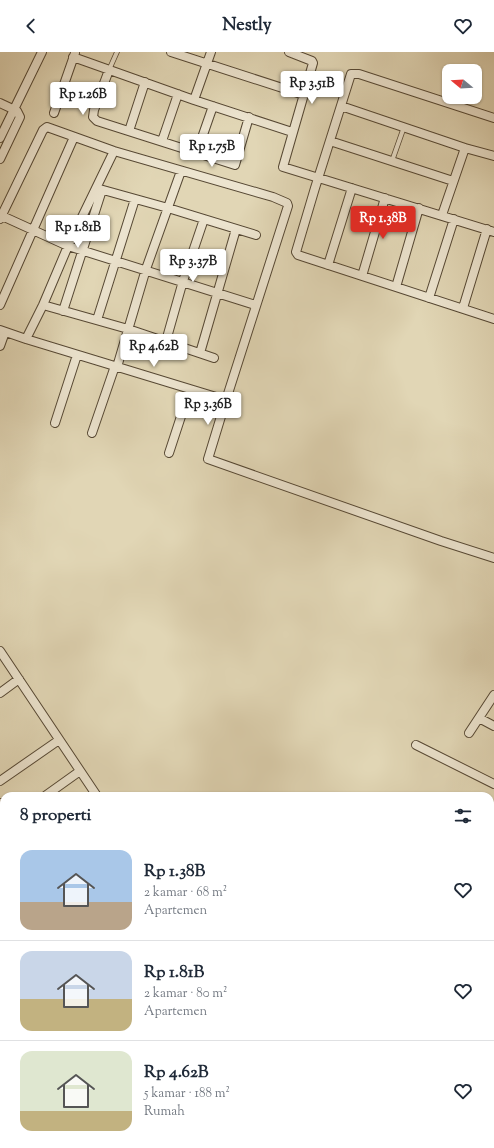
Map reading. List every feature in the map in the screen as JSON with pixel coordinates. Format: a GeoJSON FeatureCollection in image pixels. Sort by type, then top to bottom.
{"type":"FeatureCollection","features":[{"type":"Feature","properties":{"kind":"street"},"geometry":{"type":"LineString","coordinates":[[0,138],[42,52]]}},
{"type":"Feature","properties":{"kind":"street"},"geometry":{"type":"LineString","coordinates":[[171,52],[304,95]]}},
{"type":"Feature","properties":{"kind":"street"},"geometry":{"type":"LineString","coordinates":[[194,100],[211,52]]}},
{"type":"Feature","properties":{"kind":"street"},"geometry":{"type":"LineString","coordinates":[[288,52],[312,61],[304,95],[292,132],[284,167],[490,230],[463,308]]}},
{"type":"Feature","properties":{"kind":"street"},"geometry":{"type":"LineString","coordinates":[[54,113],[74,54],[109,70],[292,132]]}},
{"type":"Feature","properties":{"kind":"street"},"geometry":{"type":"LineString","coordinates":[[109,70],[94,110],[93,117],[97,121],[234,165],[249,117]]}},
{"type":"Feature","properties":{"kind":"street"},"geometry":{"type":"LineString","coordinates":[[494,118],[354,73],[350,76],[296,253],[328,265],[494,319]]}},
{"type":"Feature","properties":{"kind":"street"},"geometry":{"type":"LineString","coordinates":[[129,131],[145,82]]}},
{"type":"Feature","properties":{"kind":"street"},"geometry":{"type":"LineString","coordinates":[[162,141],[178,94]]}},
{"type":"Feature","properties":{"kind":"street"},"geometry":{"type":"LineString","coordinates":[[0,103],[19,112],[20,117],[0,159]]}},
{"type":"Feature","properties":{"kind":"street"},"geometry":{"type":"LineString","coordinates":[[197,152],[213,106]]}},
{"type":"Feature","properties":{"kind":"street"},"geometry":{"type":"LineString","coordinates":[[341,106],[465,148],[494,156]]}},
{"type":"Feature","properties":{"kind":"street"},"geometry":{"type":"LineString","coordinates":[[255,305],[146,269],[68,246],[1,217],[43,130],[47,127],[51,128],[114,151],[273,197],[287,203],[288,206],[255,305],[208,459],[441,541],[494,558]]}},
{"type":"Feature","properties":{"kind":"street"},"geometry":{"type":"LineString","coordinates":[[0,305],[74,137]]}},
{"type":"Feature","properties":{"kind":"street"},"geometry":{"type":"LineString","coordinates":[[330,142],[453,181]]}},
{"type":"Feature","properties":{"kind":"street"},"geometry":{"type":"LineString","coordinates":[[442,215],[465,148]]}},
{"type":"Feature","properties":{"kind":"street"},"geometry":{"type":"LineString","coordinates":[[63,311],[99,189],[114,151]]}},
{"type":"Feature","properties":{"kind":"street"},"geometry":{"type":"LineString","coordinates":[[92,433],[116,367],[146,269],[181,171]]}},
{"type":"Feature","properties":{"kind":"street"},"geometry":{"type":"LineString","coordinates":[[328,265],[352,188]]}},
{"type":"Feature","properties":{"kind":"street"},"geometry":{"type":"LineString","coordinates":[[99,189],[256,235]]}},
{"type":"Feature","properties":{"kind":"street"},"geometry":{"type":"LineString","coordinates":[[26,340],[43,305],[68,246],[99,189]]}},
{"type":"Feature","properties":{"kind":"street"},"geometry":{"type":"LineString","coordinates":[[362,276],[385,198]]}},
{"type":"Feature","properties":{"kind":"street"},"geometry":{"type":"LineString","coordinates":[[98,320],[135,199]]}},
{"type":"Feature","properties":{"kind":"street"},"geometry":{"type":"LineString","coordinates":[[396,287],[419,208]]}},
{"type":"Feature","properties":{"kind":"street"},"geometry":{"type":"LineString","coordinates":[[166,341],[183,281],[204,219]]}},
{"type":"Feature","properties":{"kind":"street"},"geometry":{"type":"LineString","coordinates":[[429,298],[454,219]]}},
{"type":"Feature","properties":{"kind":"street"},"geometry":{"type":"LineString","coordinates":[[200,353],[236,229]]}},
{"type":"Feature","properties":{"kind":"street"},"geometry":{"type":"LineString","coordinates":[[43,305],[128,329],[214,358]]}},
{"type":"Feature","properties":{"kind":"street"},"geometry":{"type":"LineString","coordinates":[[0,346],[3,331],[26,340],[226,400]]}},
{"type":"Feature","properties":{"kind":"street"},"geometry":{"type":"LineString","coordinates":[[55,423],[77,355]]}},
{"type":"Feature","properties":{"kind":"street"},"geometry":{"type":"LineString","coordinates":[[169,453],[190,389]]}},
{"type":"Feature","properties":{"kind":"street"},"geometry":{"type":"LineString","coordinates":[[0,651],[94,792]]}},
{"type":"Feature","properties":{"kind":"street"},"geometry":{"type":"LineString","coordinates":[[0,693],[19,679]]}},
{"type":"Feature","properties":{"kind":"street"},"geometry":{"type":"LineString","coordinates":[[469,733],[494,695]]}},
{"type":"Feature","properties":{"kind":"street"},"geometry":{"type":"LineString","coordinates":[[479,718],[494,726]]}},
{"type":"Feature","properties":{"kind":"street"},"geometry":{"type":"LineString","coordinates":[[0,781],[59,740]]}},
{"type":"Feature","properties":{"kind":"street"},"geometry":{"type":"LineString","coordinates":[[416,746],[494,784]]}},
{"type":"Feature","properties":{"kind":"street"},"geometry":{"type":"LineString","coordinates":[[51,792],[80,772]]}},
{"type":"Feature","properties":{"kind":"lane"},"geometry":{"type":"LineString","coordinates":[[109,70],[117,52]]}},
{"type":"Feature","properties":{"kind":"lane"},"geometry":{"type":"LineString","coordinates":[[392,162],[404,127]]}}]}
